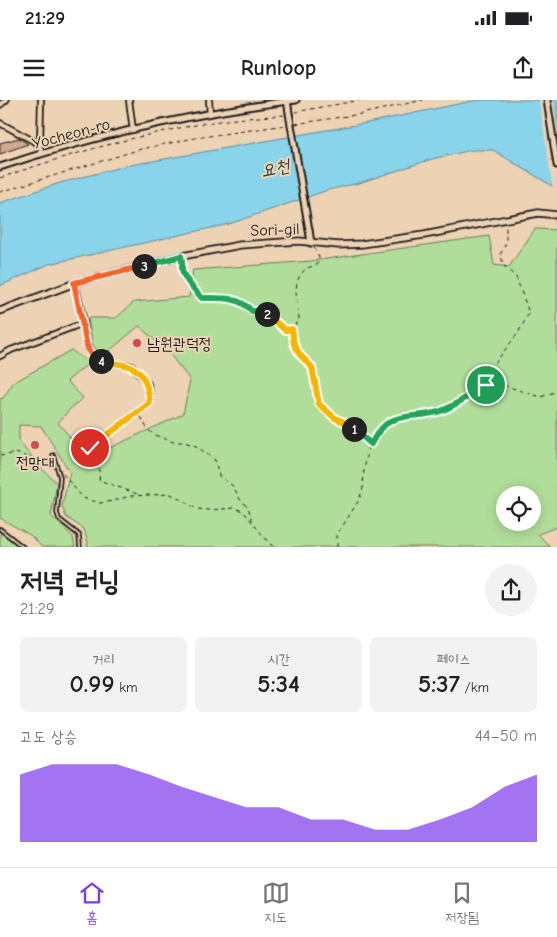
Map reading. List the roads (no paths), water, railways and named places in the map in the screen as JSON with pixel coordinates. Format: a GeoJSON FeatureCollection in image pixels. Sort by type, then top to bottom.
{"type":"FeatureCollection","features":[{"type":"Feature","properties":{"kind":"main road","name":"Sori-gil"},"geometry":{"type":"LineString","coordinates":[[0,310],[74,283],[181,256],[240,245],[284,241],[338,246],[362,244],[424,235],[538,213],[557,215]]}},
{"type":"Feature","properties":{"kind":"street"},"geometry":{"type":"LineString","coordinates":[[0,105],[6,100]]}},
{"type":"Feature","properties":{"kind":"street"},"geometry":{"type":"LineString","coordinates":[[41,100],[40,144],[42,153]]}},
{"type":"Feature","properties":{"kind":"street"},"geometry":{"type":"LineString","coordinates":[[129,100],[133,130]]}},
{"type":"Feature","properties":{"kind":"street"},"geometry":{"type":"LineString","coordinates":[[208,100],[210,114]]}},
{"type":"Feature","properties":{"kind":"street","name":"Yocheon-ro"},"geometry":{"type":"LineString","coordinates":[[0,167],[42,153],[133,130],[210,114],[296,100]]}},
{"type":"Feature","properties":{"kind":"street"},"geometry":{"type":"LineString","coordinates":[[547,100],[557,164]]}},
{"type":"Feature","properties":{"kind":"street"},"geometry":{"type":"LineString","coordinates":[[288,101],[311,242]]}},
{"type":"Feature","properties":{"kind":"street"},"geometry":{"type":"LineString","coordinates":[[0,123],[40,144]]}},
{"type":"Feature","properties":{"kind":"street"},"geometry":{"type":"LineString","coordinates":[[74,283],[84,323],[87,346],[91,355],[100,361],[132,366],[148,384],[150,403],[102,439]]}},
{"type":"Feature","properties":{"kind":"street"},"geometry":{"type":"LineString","coordinates":[[0,356],[11,350],[84,323]]}},
{"type":"Feature","properties":{"kind":"lane"},"geometry":{"type":"LineString","coordinates":[[53,455],[60,476],[57,512],[59,519],[79,535],[80,547]]}},
{"type":"Feature","properties":{"kind":"lane"},"geometry":{"type":"LineString","coordinates":[[0,529],[23,547]]}},
{"type":"Feature","properties":{"kind":"water","name":"요천"},"geometry":{"type":"Polygon","coordinates":[[[477,100],[557,100],[557,189],[493,150],[472,150],[432,159],[359,183],[328,190],[229,224],[49,264],[0,286],[0,203],[60,183],[125,166],[372,122],[477,100]]]}},
{"type":"Feature","properties":{"kind":"place","name":"남원관덕정"},"geometry":{"type":"Point","coordinates":[137,343]}},
{"type":"Feature","properties":{"kind":"place","name":"전망대"},"geometry":{"type":"Point","coordinates":[35,445]}}]}
